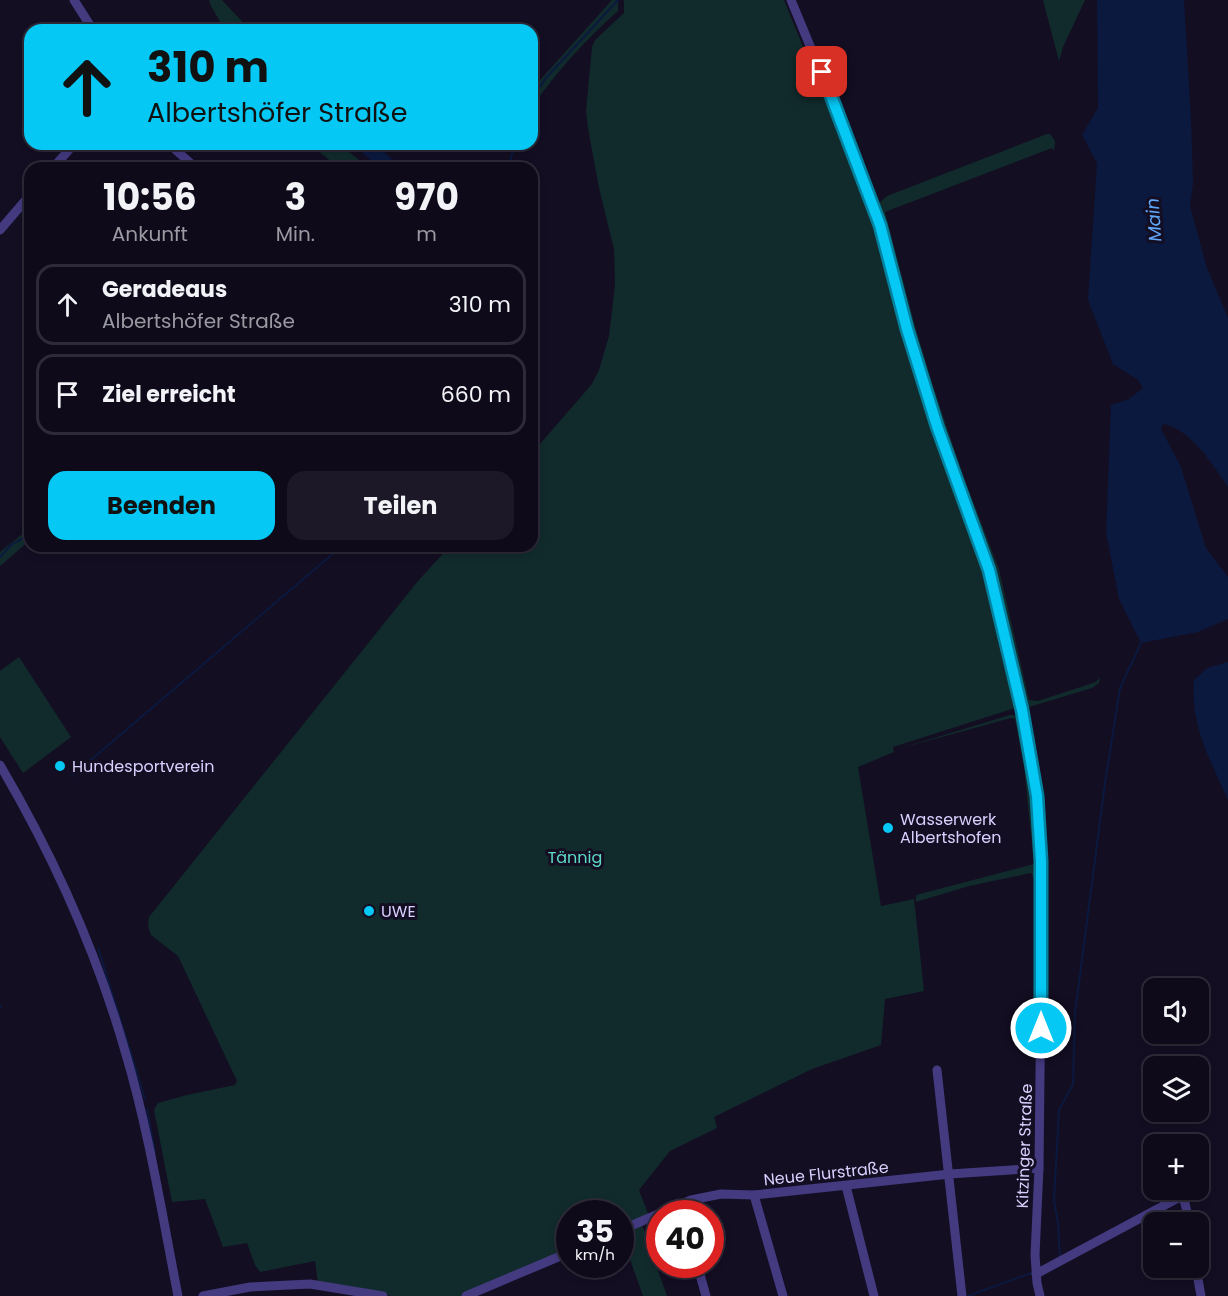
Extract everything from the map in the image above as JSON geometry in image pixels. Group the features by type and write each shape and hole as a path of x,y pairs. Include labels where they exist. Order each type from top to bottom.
{"street":[{"path":"74,0 89,24"},
{"name":"Kitzinger Straße","path":"791,0 880,225 907,329 937,426 989,570 1022,710 1037,796 1041,861 1040,1168 1035,1255 1040,1296"},
{"path":"58,162 69,150"},
{"path":"176,150 189,162"},
{"path":"0,230 24,202"},
{"path":"0,765 26,810 72,902 114,1013 140,1106 178,1296"},
{"path":"937,1070 962,1295"},
{"name":"Neue Flurstraße","path":"691,1200 722,1194 754,1195 950,1174 1040,1168"},
{"path":"846,1186 874,1296"},
{"path":"754,1195 783,1296"},
{"path":"1152,1212 1178,1198 1182,1198 1187,1212"},
{"path":"1036,1274 1143,1217"},
{"path":"466,1296 556,1258"},
{"path":"701,1278 706,1296"},
{"path":"1198,1278 1201,1296"},
{"path":"203,1296 250,1287 310,1284 383,1296"}],"green space":[{"path":"209,0 222,0 244,24 222,24"},
{"path":"612,0 618,0 618,11 572,56 538,99 538,82"},
{"name":"Tännig","path":"624,0 784,0 870,211 890,285 949,474 981,564 1015,708 893,747 894,752 858,767 881,906 914,899 924,991 885,999 881,1045 812,1069 714,1117 717,1128 670,1151 639,1190 646,1208 646,1217 640,1219 646,1236 646,1278 661,1278 667,1296 643,1296 634,1271 634,1200 556,1200 556,1256 461,1296 392,1296 318,1283 315,1261 260,1272 247,1243 223,1247 205,1199 172,1202 154,1110 158,1103 235,1085 237,1081 178,956 151,935 148,926 149,917 418,581 445,552 538,552 538,446 592,384 599,370 609,336 615,285 614,249 599,188 586,111 592,47 595,40 624,13"},
{"path":"1043,0 1085,0 1063,47 1059,61"},
{"path":"1050,134 1055,141 1054,151 1052,148 885,212 933,386 964,478 999,569 1029,700 1038,701 1096,682 1100,677 1099,683 1092,688 1029,707 1023,702 966,499 920,362 879,203 887,196"},
{"path":"317,150 347,150 362,162 332,162"},
{"path":"24,533 24,545 0,566 0,552"},
{"path":"19,657 71,737 23,773 0,737 0,671"},
{"path":"1010,715 1021,720 1033,798 1038,854 1038,922 1036,894 1031,873 969,886 916,902 916,895 1034,864 1024,767 1015,719 1011,718 898,749"}],"water":[{"name":"Main","path":"1097,0 1184,0 1193,183 1190,206 1207,268 1228,318 1228,487 1200,449 1182,432 1163,424 1161,429 1181,467 1206,548 1228,577 1228,619 1198,632 1141,643 1119,599 1106,532 1111,405 1129,399 1143,388 1138,380 1113,364 1088,300 1097,163 1082,135 1098,108"},
{"path":"360,150 382,150 395,162 372,162"},
{"path":"1228,662 1228,800 1198,727 1194,680 1207,668"}],"waterway":[{"path":"538,89 618,0"},
{"path":"510,162 513,150"},
{"path":"0,557 11,545 24,537"},
{"path":"72,776 335,552"},
{"path":"1060,1257 1054,1200 1059,1110 1073,1084 1075,1013 1105,783 1120,688 1141,643"},
{"path":"98,948 145,1099"},
{"path":"147,1109 155,1153"},
{"path":"968,1296 1031,1273"}],"place":[{"name":"Hundesportverein","path":"60,766"},
{"name":"Wasserwerk Albertshofen","path":"888,828"},
{"name":"UWE","path":"369,911"}],"route":[{"path":"822,72 872,201 887,247 907,329 937,426 989,570 1022,710 1037,796 1041,861 1041,1028"}]}
